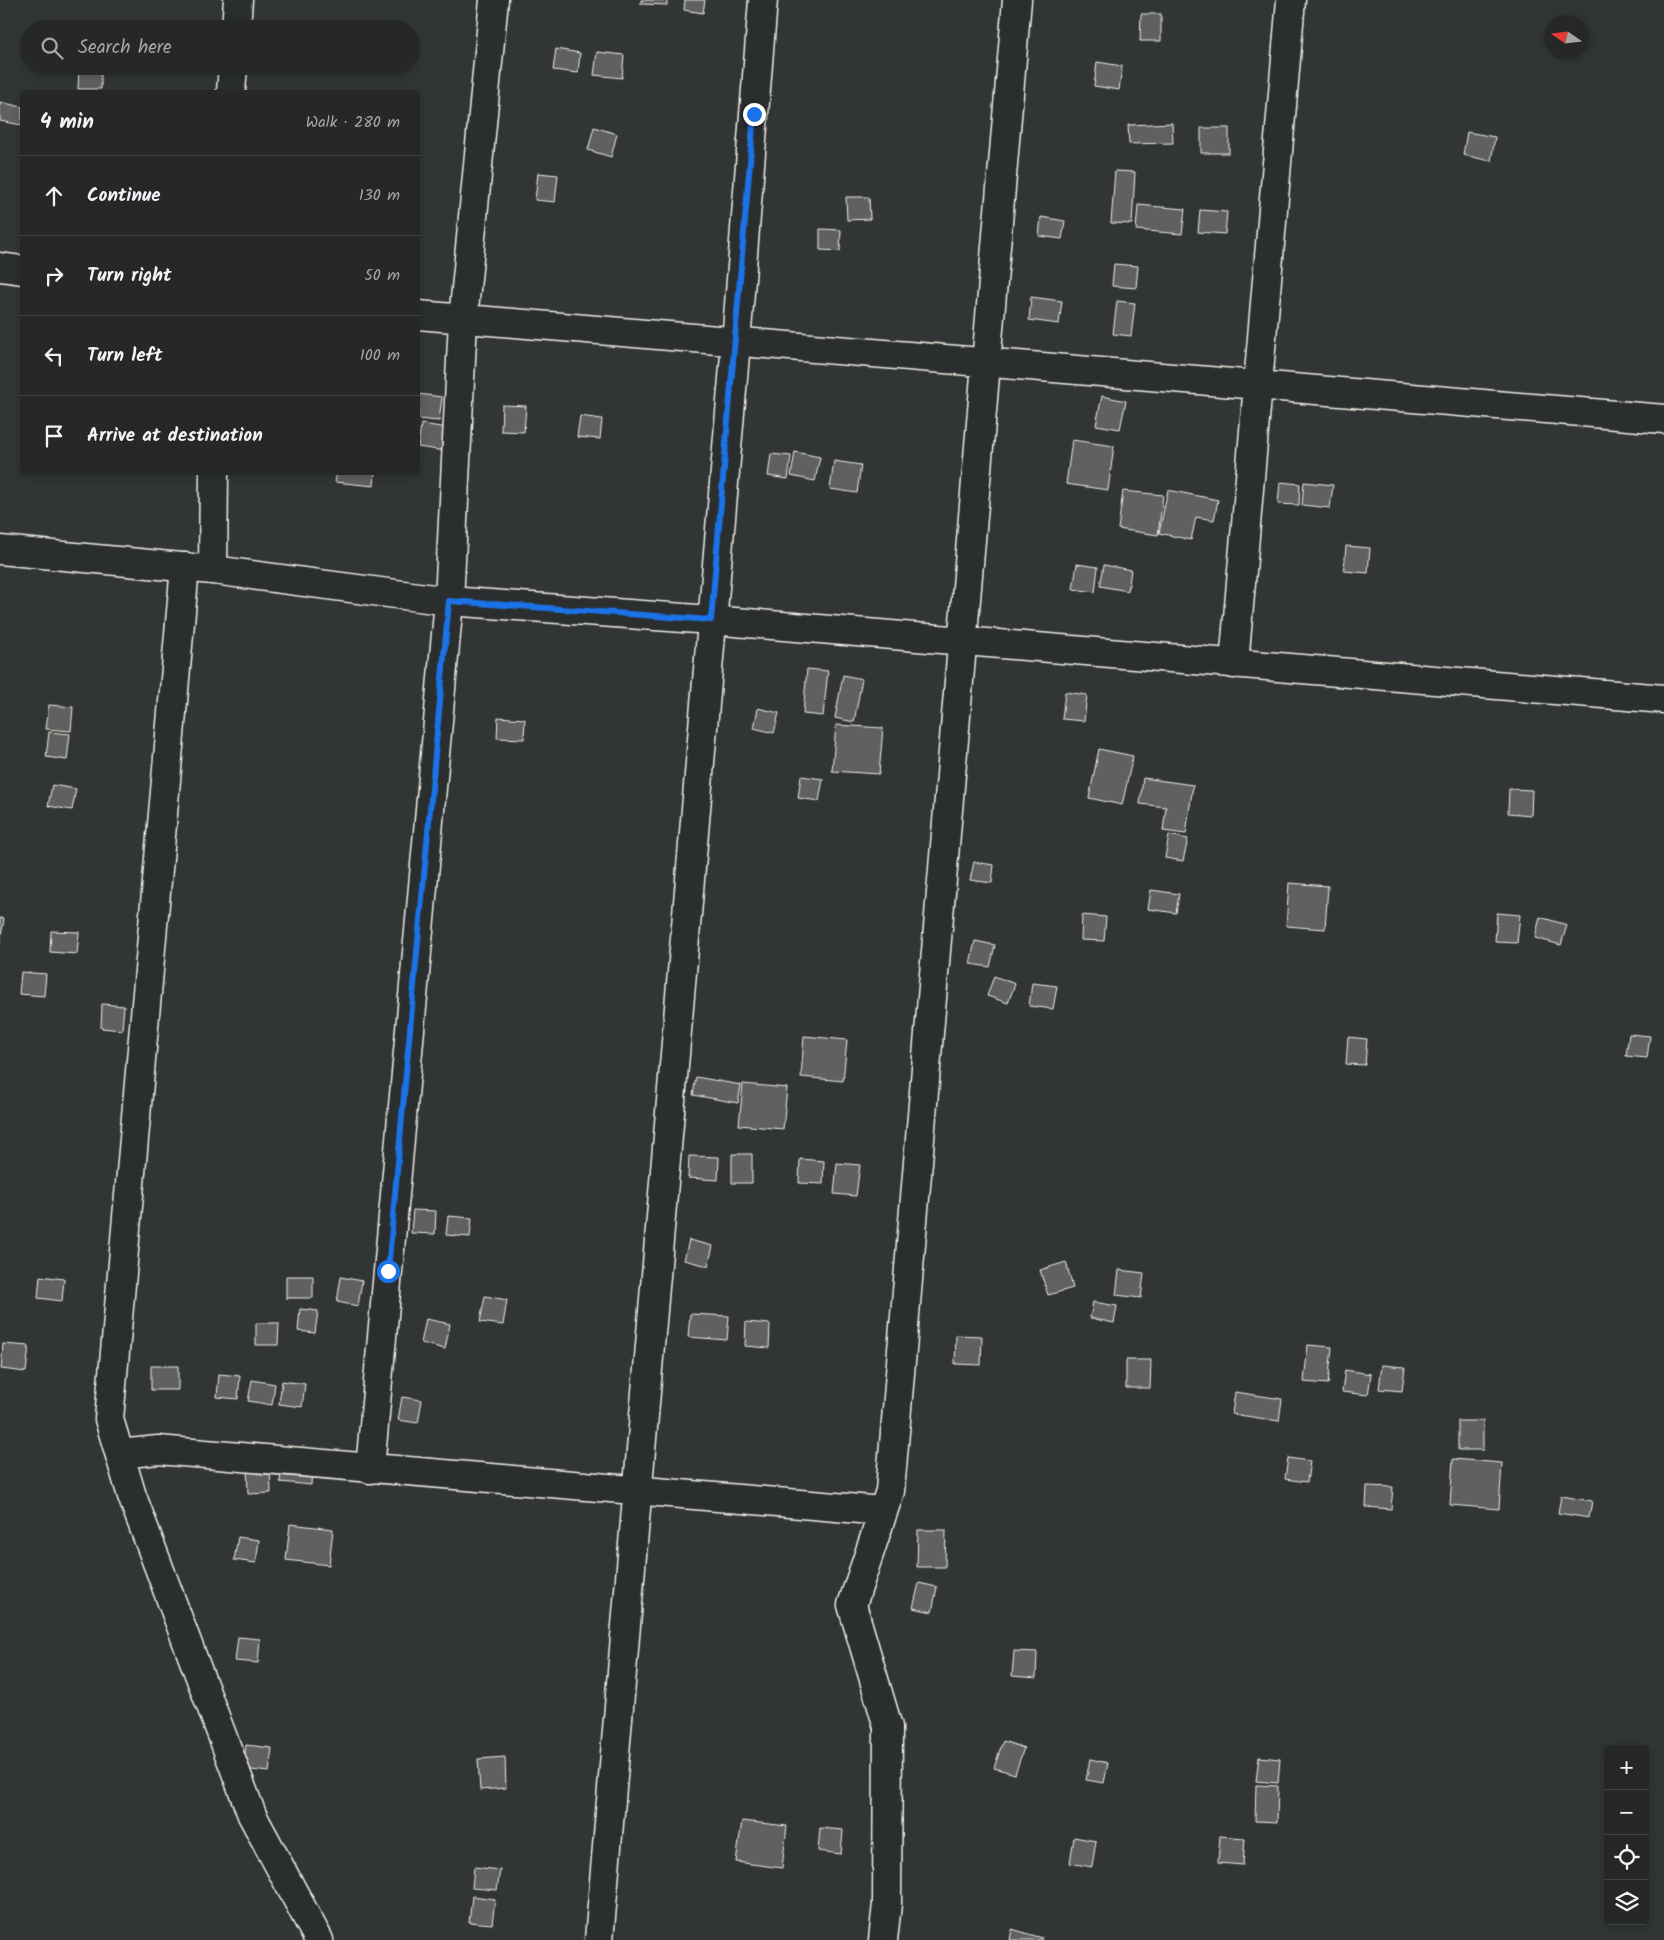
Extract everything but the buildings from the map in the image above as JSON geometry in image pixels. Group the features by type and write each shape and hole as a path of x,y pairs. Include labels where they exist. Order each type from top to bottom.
{"street":[{"path":"237,20 238,0"},
{"path":"370,1469 449,601 462,320 494,0"},
{"path":"599,1940 639,1491 711,620 736,343 763,0"},
{"path":"883,1940 887,1904 888,1727 852,1605 890,1491 1017,0"},
{"path":"1234,664 1291,0"},
{"path":"231,90 232,75"},
{"path":"0,267 20,270"},
{"path":"420,315 1664,420"},
{"path":"213,570 214,475"},
{"path":"0,550 213,570 449,601 711,620 1664,699"},
{"path":"185,567 109,1419 132,1496 252,1815 318,1940"},
{"path":"120,1454 158,1450 883,1511"}],"route":[{"path":"388,1271 449,601 711,620 754,114"}]}
